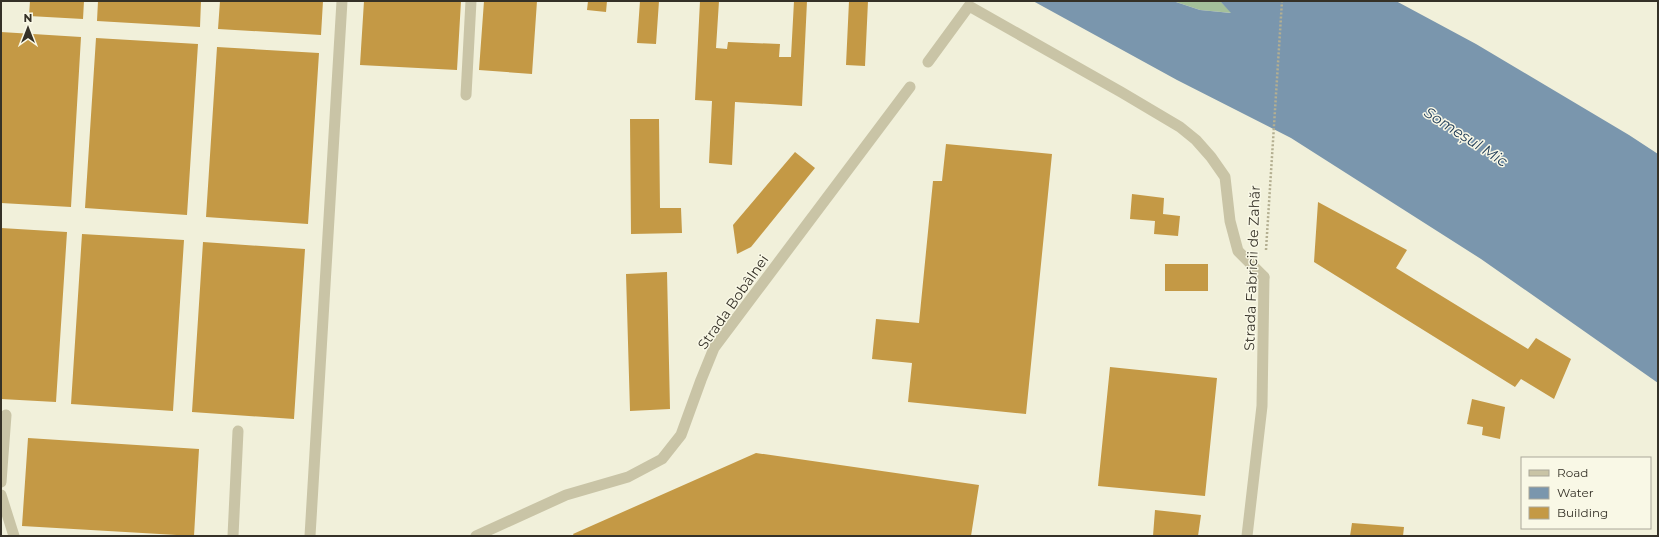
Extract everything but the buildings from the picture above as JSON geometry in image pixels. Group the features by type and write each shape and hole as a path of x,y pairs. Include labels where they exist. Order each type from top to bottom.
{"street":[{"path":"308,536 342,1"},
{"path":"466,95 471,1"},
{"path":"928,62 965,3 1180,127 1196,140 1212,157 1225,177 1230,221 1238,251 1264,277"},
{"name":"Strada Bobâlnei","path":"476,536 566,494 628,477 662,459 682,435 714,348 910,87"},
{"name":"Strada Fabricii de Zahăr","path":"1246,536 1262,406 1264,277"},
{"path":"1,482 6,416"},
{"path":"233,536 238,431"},
{"path":"1,495 14,536"}],"path":[{"name":"Strada Fabricii de Zahăr","path":"1264,277 1282,1"}],"green space":[{"path":"1173,1 1220,1 1232,13 1200,10"}],"water":[{"name":"Someșul Mic","path":"1033,1 1173,1 1200,10 1231,13 1220,1 1396,1 1476,44 1629,135 1658,154 1658,383 1481,259 1291,138 1177,80"}]}
